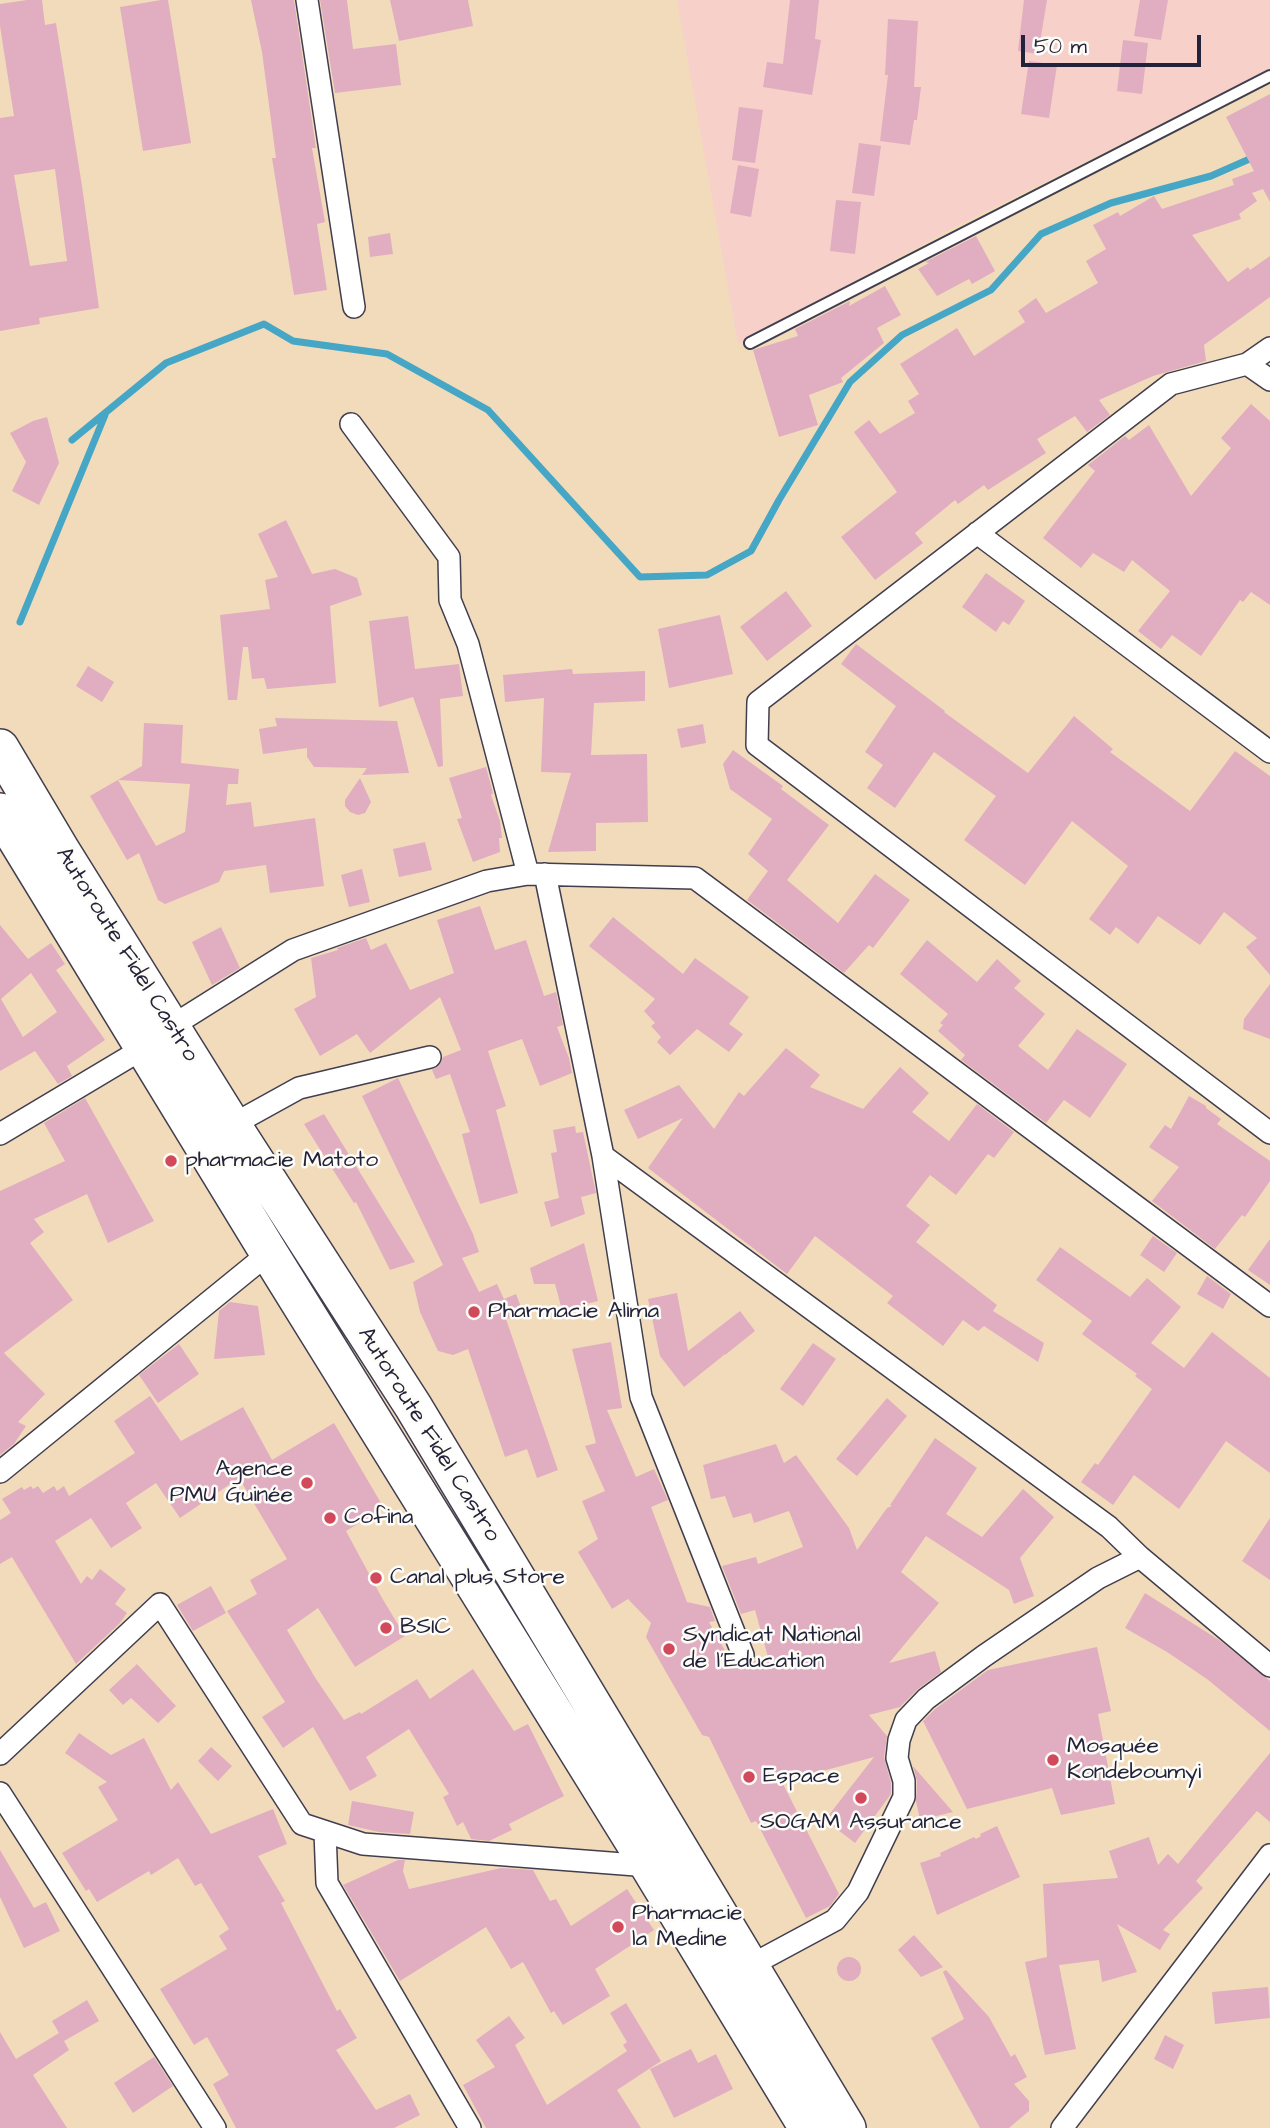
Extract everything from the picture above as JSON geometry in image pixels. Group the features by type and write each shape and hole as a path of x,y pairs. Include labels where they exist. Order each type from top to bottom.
{"highway":[{"name":"Autoroute Fidel Castro","path":"0,748 60,849 269,1253 649,1866 735,1974 847,2128"},
{"name":"Autoroute Fidel Castro","path":"0,812 158,1037 232,1125 412,1406 735,1974 808,2128"}],"street":[{"path":"307,0 354,307"},
{"path":"1270,348 1247,364 1171,384 758,702 757,745 1270,1133"},
{"path":"1247,364 1270,380"},
{"path":"351,424 449,558 450,600 468,644 536,874 603,1156 641,1397 743,1655"},
{"path":"977,533 1270,752"},
{"path":"0,1134 293,950 487,881 536,874 695,878 1270,1306"},
{"path":"232,1125 299,1088 430,1058"},
{"path":"603,1156 1109,1527 1140,1558 1270,1666"},
{"path":"0,1472 269,1253"},
{"path":"735,1974 835,1920 858,1892 904,1797 904,1781 897,1758 899,1740 906,1720 926,1699 1098,1578 1140,1558"},
{"path":"0,1754 160,1604 302,1824 363,1844 649,1866"},
{"path":"0,1793 215,2128"},
{"path":"325,1832 327,1883 470,2128"},
{"path":"1062,2128 1270,1855"}],"lane":[{"path":"750,343 1270,76"}],"shaded area":[{"path":"677,0 1270,0 1270,69 951,229 738,344"}],"building":[{"path":"42,0 45,25 56,23 99,308 39,318 40,324 0,331 0,118 14,116 0,26 0,4","holes":["55,169 67,261 30,266 14,175"]},
{"path":"168,0 191,143 143,151 120,7"},
{"path":"251,0 294,0 316,148 312,148 325,222 317,224 327,290 294,295 272,158 276,158 262,52"},
{"path":"320,0 347,0 353,49 396,44 401,85 335,93"},
{"path":"390,0 468,0 473,26 399,41"},
{"path":"790,0 819,0 815,39 821,40 812,95 763,87 767,62 783,64"},
{"path":"1024,0 1047,0 1038,54 1018,51"},
{"path":"1140,0 1168,0 1161,40 1134,36"},
{"path":"888,19 918,21 914,87 921,87 917,120 914,120 910,145 880,141 888,75 885,75"},
{"path":"1123,40 1148,43 1142,94 1117,91"},
{"path":"1029,61 1057,65 1049,118 1021,114"},
{"path":"1270,94 1270,202 1263,189 1252,193 1257,201 1239,214 1241,219 1192,235 1228,282 1248,267 1250,270 1270,256 1270,297 1204,345 1206,361 1153,376 1099,400 1110,415 1087,432 1075,416 1037,439 1046,453 988,490 984,485 958,504 955,500 915,533 923,543 875,580 841,537 897,492 854,432 869,420 880,434 915,413 908,401 919,394 900,364 957,328 974,356 1025,322 1018,311 1036,298 1046,313 1098,283 1086,261 1106,249 1093,225 1118,212 1120,216 1154,196 1162,209 1234,185 1232,179 1254,171 1226,117"},
{"path":"739,107 763,110 755,163 732,160"},
{"path":"859,143 881,146 874,196 852,193"},
{"path":"738,165 759,169 751,217 730,213"},
{"path":"836,200 861,202 855,254 830,251"},
{"path":"390,233 393,254 370,257 368,237"},
{"path":"976,236 995,271 972,284 969,279 937,296 918,269 929,263 925,262"},
{"path":"885,286 901,315 877,328 884,343 841,378 843,382 809,395 818,425 779,437 753,350 798,336 795,329 850,301 849,306"},
{"path":"1251,404 1270,421 1270,605 1251,592 1243,602 1240,600 1201,656 1172,635 1161,649 1138,631 1170,591 1132,560 1124,572 1093,553 1081,568 1043,538 1095,471 1088,465 1125,436 1129,440 1149,425 1191,496 1231,448 1221,438"},
{"path":"47,417 59,463 39,505 12,491 26,462 10,433"},
{"path":"286,520 312,574 335,569 357,578 362,595 330,606 336,683 267,689 264,678 252,679 248,647 243,647 237,700 228,700 220,615 270,609 265,580 278,577 258,534"},
{"path":"986,573 1025,601 1009,625 1003,621 996,632 962,607"},
{"path":"786,591 812,626 767,661 740,627"},
{"path":"720,615 733,674 669,688 658,629"},
{"path":"408,616 415,669 459,664 463,696 440,699 443,766 438,767 413,697 379,707 369,621"},
{"path":"856,644 1028,773 1074,716 1113,749 1110,752 1190,811 1235,751 1270,776 1270,975 1246,947 1257,938 1224,912 1200,945 1158,916 1138,944 1116,927 1110,935 1089,919 1128,866 1072,821 1025,885 964,840 996,796 934,752 895,808 867,788 883,765 865,752 896,706 841,664"},
{"path":"88,666 114,682 102,702 76,686"},
{"path":"572,669 573,674 645,671 645,701 594,703 591,755 647,754 648,822 596,823 596,851 548,852 571,773 541,772 544,698 505,702 503,675"},
{"path":"275,718 397,721 409,773 362,775 367,768 314,767 307,757 307,748 263,754 259,729 277,726"},
{"path":"144,723 183,725 181,763 239,769 238,784 228,784 226,805 251,802 254,827 315,818 324,886 270,893 266,865 224,871 219,882 165,904 158,900 139,853 127,860 90,796 142,766","holes":["118,780 190,784 185,832 156,846"]},
{"path":"703,724 706,743 681,748 677,729"},
{"path":"733,750 783,786 781,789 829,825 787,880 838,923 875,874 910,900 873,948 869,945 844,973 747,900 768,871 748,854 772,819 730,789 723,764"},
{"path":"486,767 502,838 499,838 500,852 473,862 457,819 462,818 449,778"},
{"path":"360,778 371,802 365,813 358,815 350,812 345,806 345,800"},
{"path":"425,842 432,870 399,877 393,849"},
{"path":"362,869 370,902 349,907 341,875"},
{"path":"480,906 495,950 526,940 544,996 556,992 563,1025 557,1027 572,1073 540,1086 522,1039 488,1051 506,1106 496,1110 518,1193 480,1204 462,1134 470,1132 450,1074 436,1079 432,1070 439,1066 443,1057 461,1050 440,997 370,1053 357,1034 320,1056 294,1009 316,997 311,958 366,938 371,950 386,943 410,990 454,973 437,920"},
{"path":"613,917 683,974 695,958 749,997 729,1024 743,1034 729,1052 697,1029 670,1055 657,1042 661,1037 651,1026 655,1023 644,1011 655,999 589,946"},
{"path":"0,925 28,959 51,943 65,964 56,970 105,1040 67,1066 72,1076 58,1084 35,1051 0,1071","holes":["31,973 57,1012 23,1037 1,999"]},
{"path":"221,927 240,968 212,985 192,942"},
{"path":"927,940 977,982 997,959 1021,981 1014,988 1045,1014 1018,1046 1048,1070 1077,1029 1127,1064 1090,1118 1064,1100 1046,1123 961,1060 965,1055 938,1031 943,1025 940,1023 948,1014 900,974"},
{"path":"1270,984 1270,1039 1243,1029 1244,1019"},
{"path":"786,1048 820,1075 810,1087 863,1109 900,1067 929,1093 912,1112 949,1141 977,1104 1014,1132 994,1158 988,1154 956,1195 930,1175 906,1206 930,1225 916,1242 997,1305 993,1311 1044,1343 1038,1362 984,1326 978,1331 963,1320 943,1346 887,1303 893,1296 815,1236 787,1274 648,1168 683,1118 638,1139 624,1110 679,1085 714,1129 739,1092 744,1096"},
{"path":"398,1078 473,1234 479,1252 462,1258 479,1292 497,1284 504,1299 516,1294 524,1315 506,1319 558,1470 537,1478 527,1449 505,1457 468,1349 453,1355 438,1351 420,1312 413,1282 443,1265 362,1096"},
{"path":"1189,1096 1221,1119 1217,1124 1270,1161 1270,1181 1245,1217 1242,1215 1215,1249 1152,1201 1179,1167 1149,1147 1165,1125 1171,1129"},
{"path":"85,1098 154,1221 108,1243 87,1194 34,1219 44,1232 30,1243 73,1300 4,1353 45,1394 18,1422 26,1426 14,1444 0,1455 0,1191 65,1161 44,1123"},
{"path":"324,1114 415,1262 390,1270 356,1202 354,1203 304,1124"},
{"path":"575,1126 576,1133 583,1132 596,1193 581,1197 585,1214 551,1227 544,1202 559,1198 551,1153 557,1152 553,1130"},
{"path":"1153,1236 1177,1253 1164,1272 1140,1255"},
{"path":"1270,1239 1270,1285 1248,1270"},
{"path":"584,1243 598,1301 562,1310 555,1284 534,1284 530,1268"},
{"path":"1060,1247 1130,1297 1147,1278 1181,1307 1151,1343 1184,1368 1212,1332 1270,1378 1270,1473 1226,1441 1179,1509 1134,1475 1113,1505 1081,1482 1095,1463 1098,1465 1152,1389 1135,1376 1137,1374 1082,1334 1092,1321 1036,1280"},
{"path":"1207,1276 1231,1294 1223,1309 1197,1294"},
{"path":"677,1293 688,1351 740,1311 755,1331 684,1387 660,1356 648,1299"},
{"path":"230,1302 258,1306 265,1355 214,1359 219,1311"},
{"path":"611,1342 622,1408 607,1410 636,1477 654,1469 668,1500 651,1507 687,1602 710,1607 715,1621 709,1622 734,1667 747,1667 754,1661 768,1657 755,1610 741,1614 722,1566 756,1557 758,1564 803,1547 789,1511 754,1523 751,1513 733,1518 725,1496 711,1499 703,1465 776,1444 784,1463 796,1455 849,1528 857,1550 887,1508 892,1506 890,1505 935,1438 977,1468 946,1514 982,1537 1023,1489 1054,1517 1020,1558 1034,1596 1014,1604 1009,1590 926,1536 901,1572 939,1603 889,1663 935,1651 941,1672 900,1707 869,1715 887,1736 884,1757 891,1794 855,1843 825,1820 874,1757 782,1782 839,1894 830,1906 806,1918 756,1821 751,1823 709,1737 702,1735 646,1637 651,1623 628,1599 612,1609 578,1552 598,1539 582,1501 605,1491 585,1446 596,1443 572,1349"},
{"path":"813,1343 836,1359 803,1406 780,1389"},
{"path":"179,1344 199,1374 158,1403 139,1375"},
{"path":"150,1396 181,1441 243,1407 272,1460 334,1423 384,1508 346,1531 405,1636 355,1667 318,1608 287,1630 316,1679 344,1720 360,1712 361,1714 417,1679 430,1699 473,1669 514,1731 528,1724 564,1796 509,1824 512,1830 489,1841 471,1839 463,1822 457,1826 443,1797 449,1794 409,1729 366,1757 377,1776 350,1791 313,1727 283,1748 262,1717 285,1702 227,1611 257,1594 250,1580 287,1559 239,1478 180,1518 156,1483 126,1503 142,1528 111,1548 91,1518 55,1541 81,1584 87,1576 92,1580 100,1569 126,1589 115,1604 127,1613 119,1624 76,1664 12,1557 0,1564 0,1520 11,1513 2,1499 22,1487 24,1490 31,1486 33,1489 38,1486 43,1493 54,1486 57,1491 64,1486 69,1496 135,1453 114,1421"},
{"path":"887,1398 907,1416 857,1476 836,1459"},
{"path":"1270,1518 1270,1580 1242,1561"},
{"path":"211,1586 226,1613 193,1631 177,1605"},
{"path":"1145,1593 1219,1640 1270,1681 1270,1731 1207,1679 1125,1628"},
{"path":"1097,1647 1111,1711 1098,1714 1115,1804 1061,1815 1052,1788 967,1809 923,1721 988,1670"},
{"path":"137,1664 176,1706 158,1723 131,1698 123,1705 109,1690"},
{"path":"79,1733 111,1755 144,1738 171,1790 178,1782 211,1834 273,1809 287,1844 258,1856 285,1901 281,1903 337,2011 340,2009 357,2038 336,2050 376,2110 410,2094 420,2115 394,2128 236,2128 213,2084 229,2075 207,2037 194,2045 160,1989 227,1949 219,1936 229,1929 201,1883 195,1886 178,1858 151,1875 149,1871 97,1902 89,1889 86,1891 62,1853 118,1820 98,1787 107,1782 65,1753"},
{"path":"211,1747 232,1766 218,1781 198,1761"},
{"path":"1270,1753 1270,1822 1257,1811 1196,1881 1203,1888 1163,1930 1170,1934 1160,1950 1117,1924 1137,1972 1102,1982 1099,1960 1059,1965 1076,2049 1045,2055 1025,1962 1047,1957 1043,1884 1118,1878 1109,1851 1149,1837 1158,1865 1168,1854 1178,1864"},
{"path":"913,1766 953,1812 920,1820"},
{"path":"352,1801 414,1812 410,1834 379,1832 348,1825"},
{"path":"997,1826 1020,1877 937,1915 920,1863 941,1856 940,1853 974,1837 976,1839 980,1834"},
{"path":"0,1850 34,1908 46,1902 60,1931 24,1948 0,1897"},
{"path":"398,1860 405,1860 403,1871 409,1889 501,1868 533,1870 550,1901 556,1899 571,1926 627,1889 654,1930 595,1969 610,1996 563,2025 554,2011 551,2013 523,1962 511,1969 486,1927 400,1981 343,1885"},
{"path":"914,1935 943,1967 921,1977 898,1950"},
{"path":"849,1957 858,1960 861,1969 858,1978 849,1981 840,1978 837,1969 840,1960"},
{"path":"946,1970 989,2017 1011,2057 1015,2054 1027,2077 1014,2084 1029,2101 1029,2111 1009,2128 980,2128 931,2038 964,2019 943,1972"},
{"path":"1268,1987 1270,2018 1215,2024 1212,1992"},
{"path":"87,2000 99,2021 64,2041 69,2050 33,2075 67,2128 0,2128 0,2032 16,2059 59,2033 52,2021"},
{"path":"626,2003 661,2061 617,2090 641,2128 486,2128 463,2085 495,2067 476,2040 509,2016 525,2038 515,2045 547,2105 627,2051 623,2045 627,2042 610,2013"},
{"path":"1165,2035 1184,2045 1173,2069 1154,2059"},
{"path":"691,2049 698,2063 716,2054 733,2089 674,2118 650,2069"},
{"path":"154,2057 173,2086 133,2113 114,2083"}],"waterway":[{"path":"72,440 166,363 264,324 293,341 387,354 488,410 640,577 707,575 751,551 850,382 902,335 991,290 1041,234 1111,203 1211,176 1270,150"},
{"path":"20,622 105,415"}],"place":[{"name":"pharmacie Matoto","path":"171,1161"},
{"name":"Pharmacie Alima","path":"474,1312"},
{"name":"Agence PMU Guinée","path":"307,1483"},
{"name":"Cofina","path":"330,1518"},
{"name":"Canal plus Store","path":"376,1578"},
{"name":"BSIC","path":"386,1628"},
{"name":"Syndicat National de l'Education","path":"669,1649"},
{"name":"Mosquée Kondeboumyi","path":"1053,1760"},
{"name":"Espace","path":"749,1777"},
{"name":"SOGAM Assurance","path":"861,1798"},
{"name":"Pharmacie la Medine","path":"618,1927"}]}
